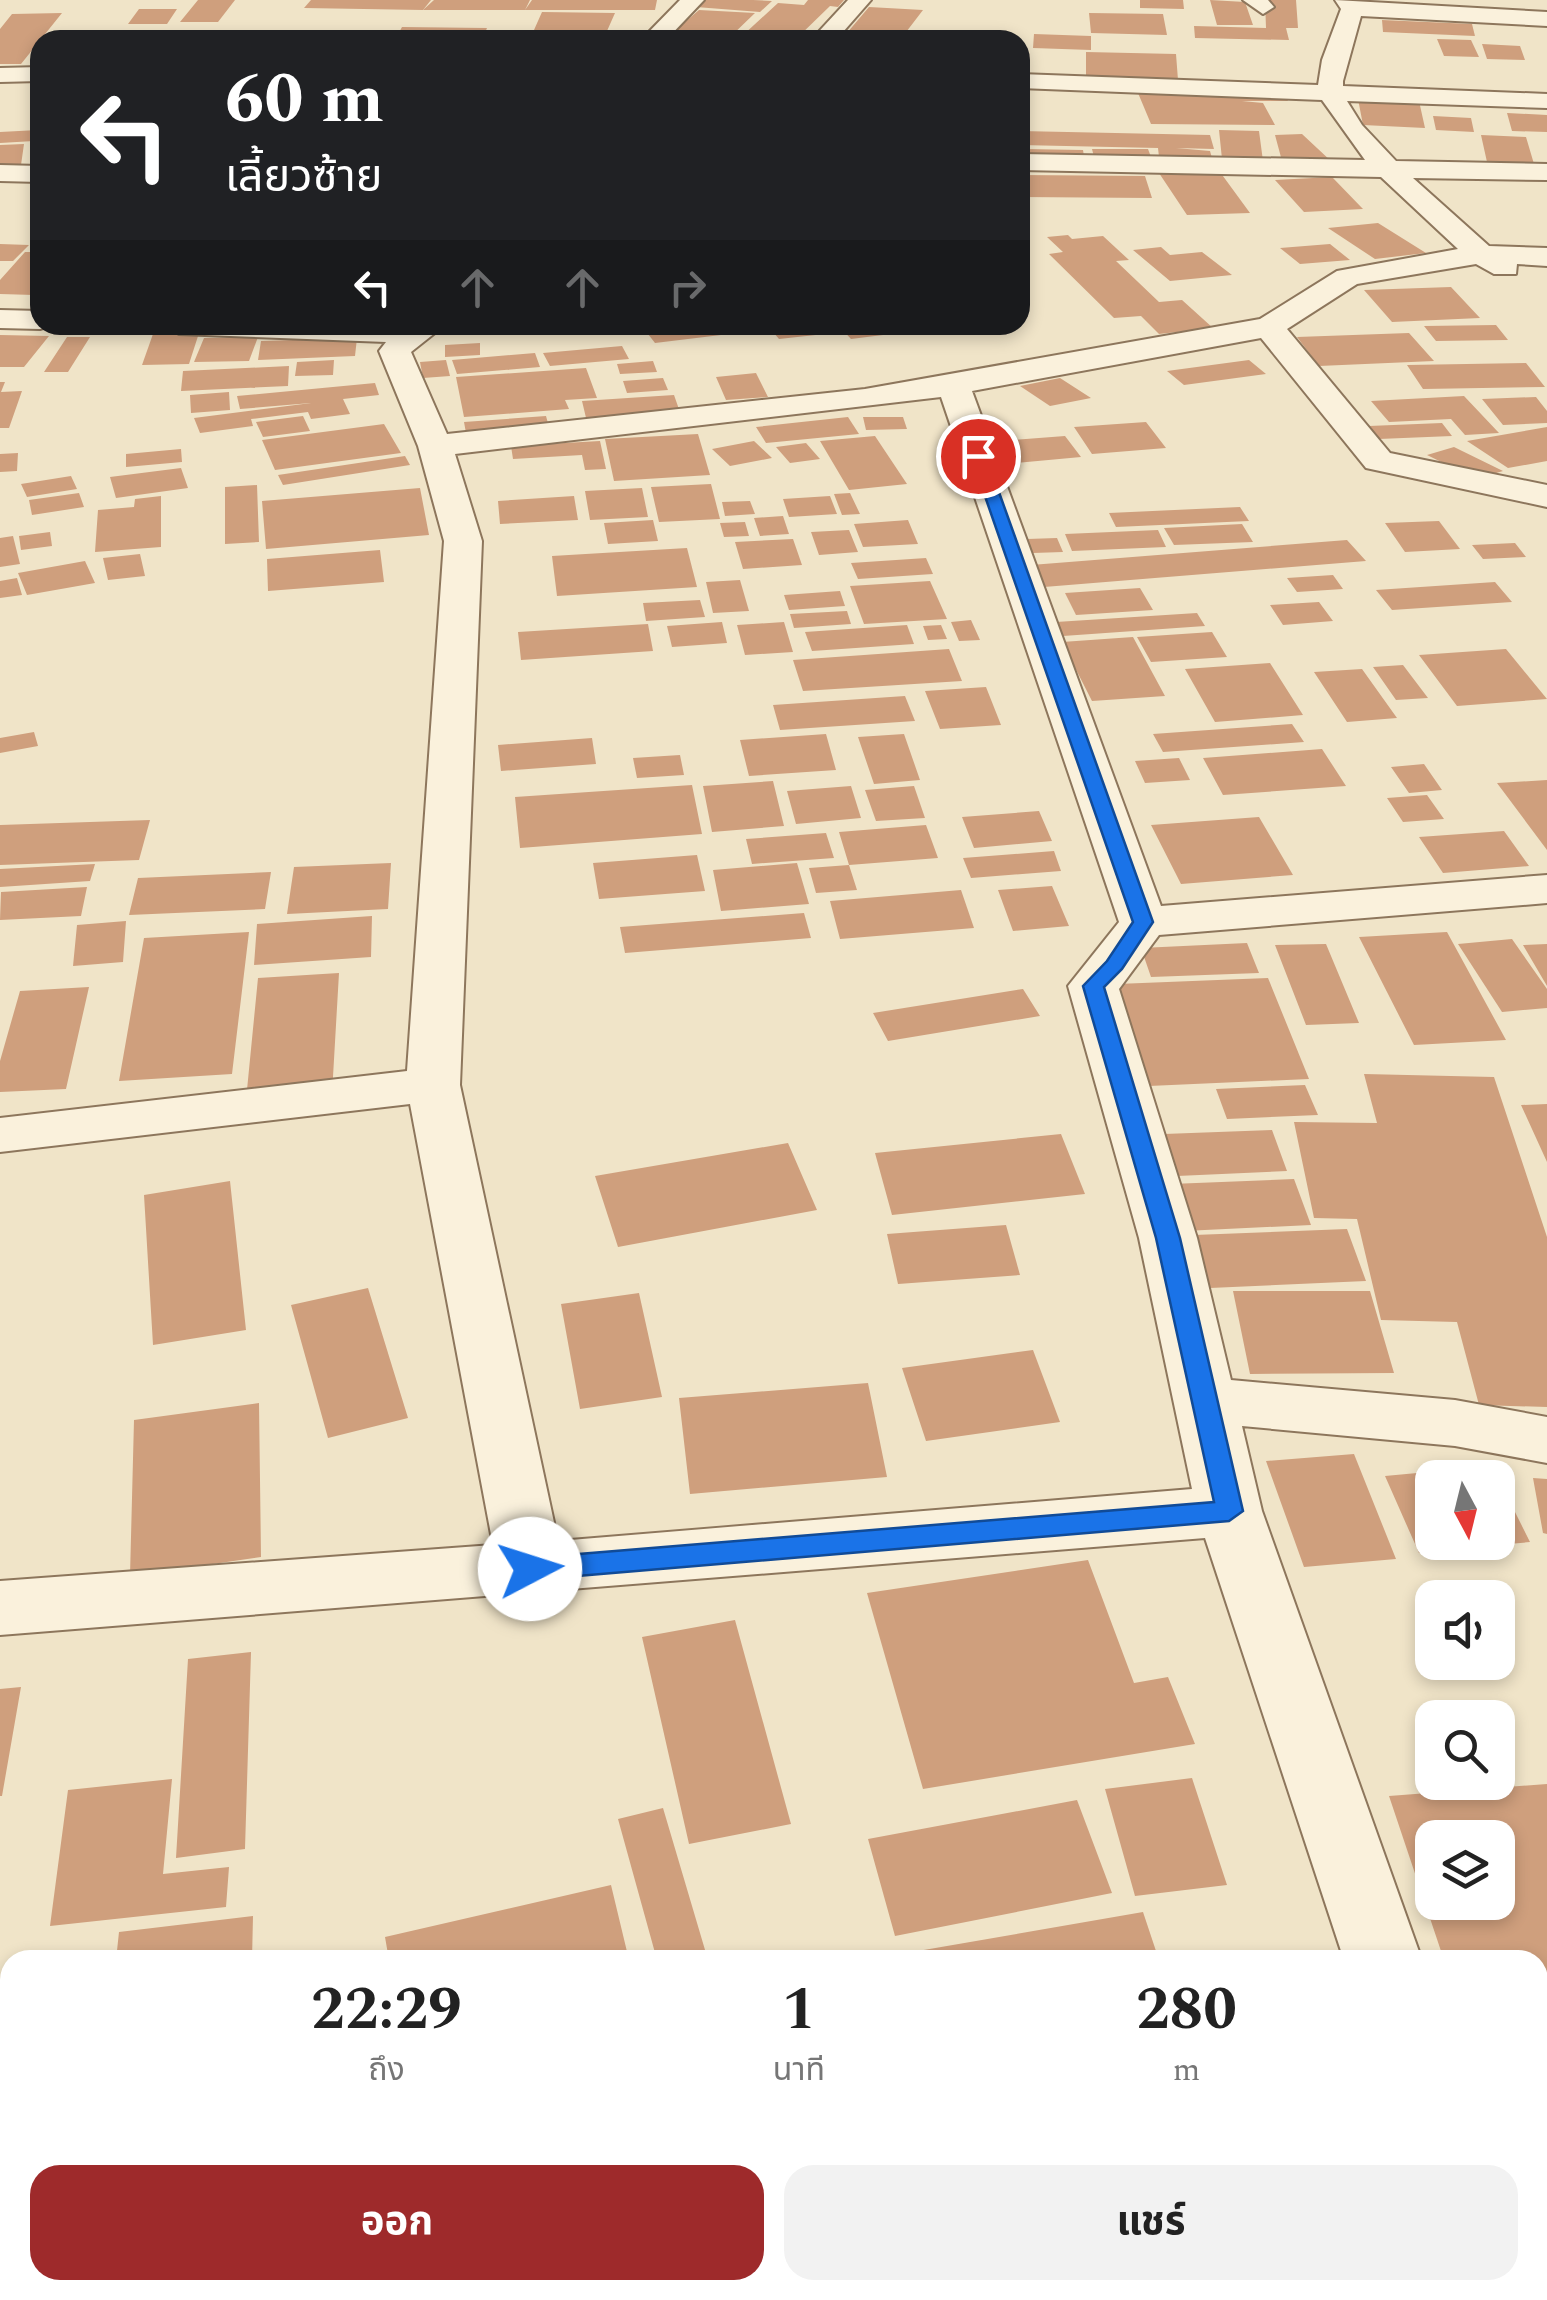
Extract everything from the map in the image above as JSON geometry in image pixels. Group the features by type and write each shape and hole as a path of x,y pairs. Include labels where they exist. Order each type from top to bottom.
{"street":[{"path":"664,30 693,0"},
{"path":"832,30 860,0"},
{"path":"1547,19 1349,5 1345,59 1331,91 1346,124 1481,254 1547,291"},
{"path":"0,75 30,74"},
{"path":"1030,81 1547,101"},
{"path":"1030,162 1547,172"},
{"path":"0,173 30,174"},
{"path":"435,446 953,385 1268,327 1348,278 1481,254 1547,257"},
{"path":"0,319 30,320"},
{"path":"1268,327 1378,461 1547,496"},
{"path":"413,335 394,352 435,446 463,541 432,1084 530,1569"},
{"path":"953,385 1143,922"},
{"path":"1143,922 1547,889"},
{"path":"1143,922 1115,965 1093,986 1168,1238 1229,1511 1380,1950"},
{"path":"0,1134 432,1084"},
{"path":"1202,1400 1455,1422 1547,1440"},
{"path":"0,1608 1229,1511"}],"building":[{"path":"198,0 235,0 218,22 180,22"},
{"path":"311,0 431,0 423,10 304,8"},
{"path":"434,0 530,0 525,10 423,10"},
{"path":"532,0 657,0 655,10 525,10"},
{"path":"704,0 772,1 760,12 696,7"},
{"path":"808,0 844,0 838,7 830,6 805,30 749,30 778,3 804,5"},
{"path":"1140,0 1183,0 1184,9 1140,8"},
{"path":"1210,0 1245,2 1253,25 1217,25"},
{"path":"1265,0 1296,0 1298,28 1286,28 1289,40 1195,38 1194,26 1266,28"},
{"path":"869,7 923,10 908,30 849,30"},
{"path":"139,9 177,9 167,24 128,24"},
{"path":"699,10 755,13 737,30 676,30"},
{"path":"542,12 615,13 607,30 534,30"},
{"path":"62,13 48,30 30,30 30,53 21,64 0,64 0,29 12,14"},
{"path":"1089,13 1163,14 1167,35 1091,33"},
{"path":"1382,20 1472,24 1475,36 1383,32"},
{"path":"402,27 487,28 486,30 400,30"},
{"path":"1034,34 1091,36 1091,50 1033,48"},
{"path":"1437,39 1471,40 1479,57 1444,56"},
{"path":"1482,44 1520,46 1525,60 1487,59"},
{"path":"1086,52 1176,54 1178,80 1086,78"},
{"path":"1138,93 1284,94 1288,101 1242,101 1263,103 1275,125 1151,124"},
{"path":"1358,99 1419,101 1425,128 1363,125"},
{"path":"1507,113 1547,115 1547,132 1512,131"},
{"path":"1433,116 1471,118 1474,132 1436,130"},
{"path":"30,130 30,141 0,143 0,132"},
{"path":"1219,130 1259,131 1263,161 1222,159"},
{"path":"1030,131 1210,135 1214,149 1176,148 1210,151 1212,158 1159,157 1158,148 1030,145"},
{"path":"1302,134 1332,162 1282,161 1275,135"},
{"path":"1481,135 1526,137 1534,164 1487,162"},
{"path":"24,144 21,165 0,167 0,145"},
{"path":"1030,149 1083,150 1084,156 1030,155"},
{"path":"1092,149 1148,149 1151,157 1094,157"},
{"path":"1220,172 1250,213 1187,215 1159,173"},
{"path":"1030,175 1145,176 1152,198 1030,197"},
{"path":"1332,177 1363,209 1304,212 1275,180"},
{"path":"1378,223 1426,253 1375,259 1328,228"},
{"path":"1068,235 1072,239 1103,236 1129,260 1116,261 1159,302 1182,300 1213,328 1159,334 1141,316 1114,318 1049,254 1063,252 1047,237"},
{"path":"0,244 29,245 13,261 0,261"},
{"path":"1330,244 1350,260 1300,264 1280,248"},
{"path":"1161,247 1170,255 1202,252 1232,275 1170,281 1133,250"},
{"path":"25,252 30,252 30,295 0,294 0,280"},
{"path":"1451,287 1480,318 1392,322 1364,290"},
{"path":"1496,325 1508,340 1436,341 1424,326"},
{"path":"1409,333 1434,361 1319,366 1297,337"},
{"path":"0,335 49,336 24,367 0,367"},
{"path":"153,335 198,335 189,364 142,365"},
{"path":"649,335 721,335 655,343"},
{"path":"776,335 816,335 779,339"},
{"path":"847,335 883,335 851,339"},
{"path":"67,337 90,337 68,372 44,372"},
{"path":"258,337 249,361 194,362 204,338"},
{"path":"357,338 355,356 258,360 261,341"},
{"path":"480,343 480,355 445,357 445,345"},
{"path":"622,346 629,359 550,366 543,353"},
{"path":"535,353 540,367 457,374 452,360"},
{"path":"334,360 333,375 295,376 297,362"},
{"path":"446,360 450,376 423,378 420,362"},
{"path":"1249,360 1266,374 1184,385 1167,371"},
{"path":"653,361 657,372 620,374 617,364"},
{"path":"1526,363 1545,387 1423,389 1407,365"},
{"path":"289,366 288,386 181,391 183,371"},
{"path":"586,368 597,398 565,400 569,409 464,417 456,377"},
{"path":"756,373 768,397 726,400 716,377"},
{"path":"663,378 668,390 627,393 623,381"},
{"path":"1060,378 1091,398 1050,406 1020,386"},
{"path":"0,382 5,382 1,392 22,391 9,428 0,428"},
{"path":"375,383 379,395 343,399 350,414 311,419 308,412 251,419 253,426 200,433 194,418 311,403 240,409 237,396"},
{"path":"229,392 230,410 191,413 190,395"},
{"path":"674,395 681,415 587,422 582,401"},
{"path":"1464,396 1499,433 1465,435 1451,419 1389,422 1371,401"},
{"path":"1536,397 1547,411 1547,423 1503,425 1482,399"},
{"path":"303,416 310,431 263,437 256,422"},
{"path":"546,416 549,427 466,433 464,422"},
{"path":"848,417 859,434 766,443 756,427"},
{"path":"863,417 903,417 907,429 866,430"},
{"path":"1146,422 1166,448 1092,454 1074,427"},
{"path":"1442,423 1452,436 1379,439 1369,426"},
{"path":"384,424 401,453 275,470 262,440"},
{"path":"1547,427 1547,461 1508,468 1467,441"},
{"path":"698,434 710,475 614,481 605,439"},
{"path":"875,436 907,484 849,490 820,441"},
{"path":"1065,436 1081,457 1016,463 1001,441"},
{"path":"600,441 606,469 585,470 582,455 513,459 511,446"},
{"path":"754,441 772,458 730,466 712,449"},
{"path":"806,443 820,459 790,463 776,447"},
{"path":"1454,447 1503,471 1476,479 1427,455"},
{"path":"181,449 182,462 126,467 126,454"},
{"path":"18,453 17,471 0,472 0,454"},
{"path":"405,456 410,465 283,485 278,475"},
{"path":"181,468 188,488 116,498 110,477"},
{"path":"71,476 77,489 27,497 21,484"},
{"path":"711,484 720,519 659,522 651,487"},
{"path":"257,485 259,542 225,544 225,487"},
{"path":"420,488 429,535 266,549 262,501"},
{"path":"642,488 648,517 590,520 585,491"},
{"path":"79,493 84,507 32,515 29,500"},
{"path":"850,493 860,514 842,515 834,494"},
{"path":"161,496 161,547 95,552 98,510 134,507 135,499"},
{"path":"574,496 578,520 500,524 498,501"},
{"path":"830,496 837,514 789,517 783,499"},
{"path":"750,501 755,514 725,516 722,502"},
{"path":"1240,507 1249,521 1116,527 1109,513"},
{"path":"783,516 789,534 760,536 754,518"},
{"path":"653,520 658,541 608,544 604,523"},
{"path":"908,520 918,544 863,547 854,524"},
{"path":"1439,521 1460,549 1405,552 1385,523"},
{"path":"745,522 749,536 724,537 720,523"},
{"path":"1242,524 1253,542 1174,545 1164,528"},
{"path":"849,530 858,552 819,555 811,532"},
{"path":"1158,530 1166,547 1072,551 1065,534"},
{"path":"50,532 52,546 21,550 19,536"},
{"path":"13,536 20,564 0,567 0,538"},
{"path":"1057,538 1063,552 1033,553 1027,539"},
{"path":"793,539 802,565 743,569 735,542"},
{"path":"1347,540 1366,561 1044,587 1031,565"},
{"path":"1515,543 1526,557 1483,559 1472,545"},
{"path":"687,548 697,587 557,596 552,556"},
{"path":"380,550 384,582 268,591 267,559"},
{"path":"140,554 145,576 108,580 103,558"},
{"path":"926,558 933,574 858,579 851,563"},
{"path":"85,561 95,583 27,595 18,573"},
{"path":"1333,575 1343,589 1297,592 1287,578"},
{"path":"17,578 22,595 0,598 0,581"},
{"path":"740,580 749,611 713,613 706,582"},
{"path":"930,581 947,619 864,624 850,586"},
{"path":"1495,582 1512,602 1392,610 1376,590"},
{"path":"1140,588 1153,610 1076,615 1065,593"},
{"path":"840,591 845,606 789,610 784,595"},
{"path":"700,600 705,617 646,621 643,603"},
{"path":"1319,602 1333,621 1283,625 1270,605"},
{"path":"847,611 851,624 794,628 790,614"},
{"path":"1197,613 1205,626 1063,636 1056,622"},
{"path":"971,620 980,640 959,641 951,622"},
{"path":"722,622 727,643 672,647 667,626"},
{"path":"784,622 793,652 745,655 737,625"},
{"path":"648,624 653,651 521,660 518,632"},
{"path":"907,625 914,644 812,651 805,632"},
{"path":"941,625 947,639 928,640 923,626"},
{"path":"1212,632 1227,657 1151,662 1137,637"},
{"path":"1133,637 1165,696 1092,701 1062,642"},
{"path":"949,649 962,681 803,691 793,660"},
{"path":"1506,649 1547,699 1457,706 1419,655"},
{"path":"1270,663 1303,715 1215,722 1185,669"},
{"path":"1403,665 1428,698 1396,700 1373,667"},
{"path":"1362,669 1397,718 1347,722 1314,672"},
{"path":"986,687 1001,725 940,729 925,691"},
{"path":"905,696 915,721 780,730 773,705"},
{"path":"1292,724 1304,742 1163,752 1153,734"},
{"path":"34,732 38,746 0,753 0,738"},
{"path":"826,734 836,770 749,776 740,740"},
{"path":"904,734 920,780 874,784 858,737"},
{"path":"592,738 596,764 501,771 498,745"},
{"path":"1322,749 1346,786 1223,795 1203,758"},
{"path":"680,755 684,775 637,778 633,758"},
{"path":"1179,758 1190,780 1145,783 1135,761"},
{"path":"1424,764 1442,790 1409,793 1391,767"},
{"path":"1547,780 1547,850 1497,783"},
{"path":"773,781 784,826 712,832 703,786"},
{"path":"692,785 702,834 520,848 515,797"},
{"path":"851,786 861,818 796,824 787,791"},
{"path":"914,786 925,818 876,821 865,790"},
{"path":"1427,795 1444,819 1403,822 1387,798"},
{"path":"1039,811 1052,841 974,848 962,817"},
{"path":"1259,817 1293,875 1181,884 1151,825"},
{"path":"150,820 139,860 0,865 0,825"},
{"path":"926,825 938,858 849,865 839,832"},
{"path":"1504,831 1529,866 1443,873 1419,837"},
{"path":"826,833 834,858 752,864 746,839"},
{"path":"1054,851 1061,871 971,878 963,858"},
{"path":"697,855 705,891 599,899 593,863"},
{"path":"391,863 388,909 287,914 294,867"},
{"path":"797,863 809,904 721,911 713,870"},
{"path":"95,864 90,881 0,887 0,869"},
{"path":"849,865 857,890 816,893 809,868"},
{"path":"271,872 265,909 129,915 138,878"},
{"path":"1052,886 1069,926 1013,931 998,890"},
{"path":"87,887 81,916 0,920 1,892"},
{"path":"961,890 974,928 840,939 830,901"},
{"path":"804,913 811,938 625,953 620,927"},
{"path":"372,916 371,957 254,965 257,924"},
{"path":"126,921 123,962 73,966 77,925"},
{"path":"249,932 232,1074 119,1081 144,938"},
{"path":"1447,932 1506,1040 1414,1045 1359,937"},
{"path":"1512,939 1547,989 1547,1008 1502,1012 1458,944"},
{"path":"1247,943 1259,973 1151,977 1141,948"},
{"path":"1326,944 1359,1023 1306,1025 1275,945"},
{"path":"1547,944 1547,986 1523,945"},
{"path":"339,973 332,1094 246,1100 258,978"},
{"path":"1268,978 1309,1079 1149,1086 1117,984"},
{"path":"89,987 66,1089 0,1092 0,1061 20,991"},
{"path":"1023,989 1040,1016 888,1041 873,1013"},
{"path":"1364,1074 1494,1077 1547,1237 1547,1407 1479,1405 1457,1322 1381,1320 1357,1219 1314,1218 1294,1122 1377,1123"},
{"path":"1305,1085 1318,1115 1227,1119 1216,1089"},
{"path":"1547,1104 1547,1162 1521,1105"},
{"path":"1272,1130 1287,1171 1177,1176 1164,1134"},
{"path":"1061,1134 1085,1194 892,1215 875,1153"},
{"path":"788,1143 817,1210 618,1247 595,1176"},
{"path":"1294,1179 1311,1225 1184,1231 1171,1184"},
{"path":"230,1181 246,1330 153,1345 144,1195"},
{"path":"1006,1225 1020,1275 898,1284 887,1234"},
{"path":"1347,1229 1366,1281 1210,1288 1194,1235"},
{"path":"368,1288 408,1418 328,1438 291,1305"},
{"path":"1233,1291 1370,1291 1394,1373 1250,1374"},
{"path":"639,1293 662,1397 580,1409 561,1304"},
{"path":"1033,1350 1060,1422 926,1441 902,1368"},
{"path":"868,1383 887,1477 690,1494 679,1398"},
{"path":"259,1403 261,1557 130,1576 134,1420"},
{"path":"1354,1454 1396,1559 1304,1567 1266,1461"},
{"path":"1415,1473 1415,1544 1385,1476"},
{"path":"1533,1478 1547,1479 1547,1534 1543,1533"},
{"path":"1515,1512 1530,1542 1515,1543"},
{"path":"1088,1560 1134,1683 1168,1677 1195,1744 923,1789 867,1593"},
{"path":"735,1620 791,1824 689,1844 642,1637"},
{"path":"251,1652 245,1849 176,1858 188,1659"},
{"path":"21,1687 2,1796 0,1796 0,1689"},
{"path":"1192,1778 1227,1885 1135,1896 1105,1789"},
{"path":"172,1779 163,1874 229,1867 226,1907 50,1926 68,1790"},
{"path":"1547,1784 1547,1950 1441,1950 1431,1920 1515,1920 1515,1820 1415,1820 1415,1874 1389,1796 1415,1794 1415,1800 1515,1800 1515,1786"},
{"path":"1077,1800 1112,1893 895,1936 868,1839"},
{"path":"663,1808 705,1950 654,1950 618,1819"},
{"path":"611,1885 627,1950 387,1950 385,1937"},
{"path":"1143,1912 1156,1950 924,1950"},
{"path":"253,1916 252,1950 117,1950 119,1932"}],"route":[{"path":"530,1569 1229,1511 1168,1238 1093,986 1115,965 1143,922 978,456"}]}
